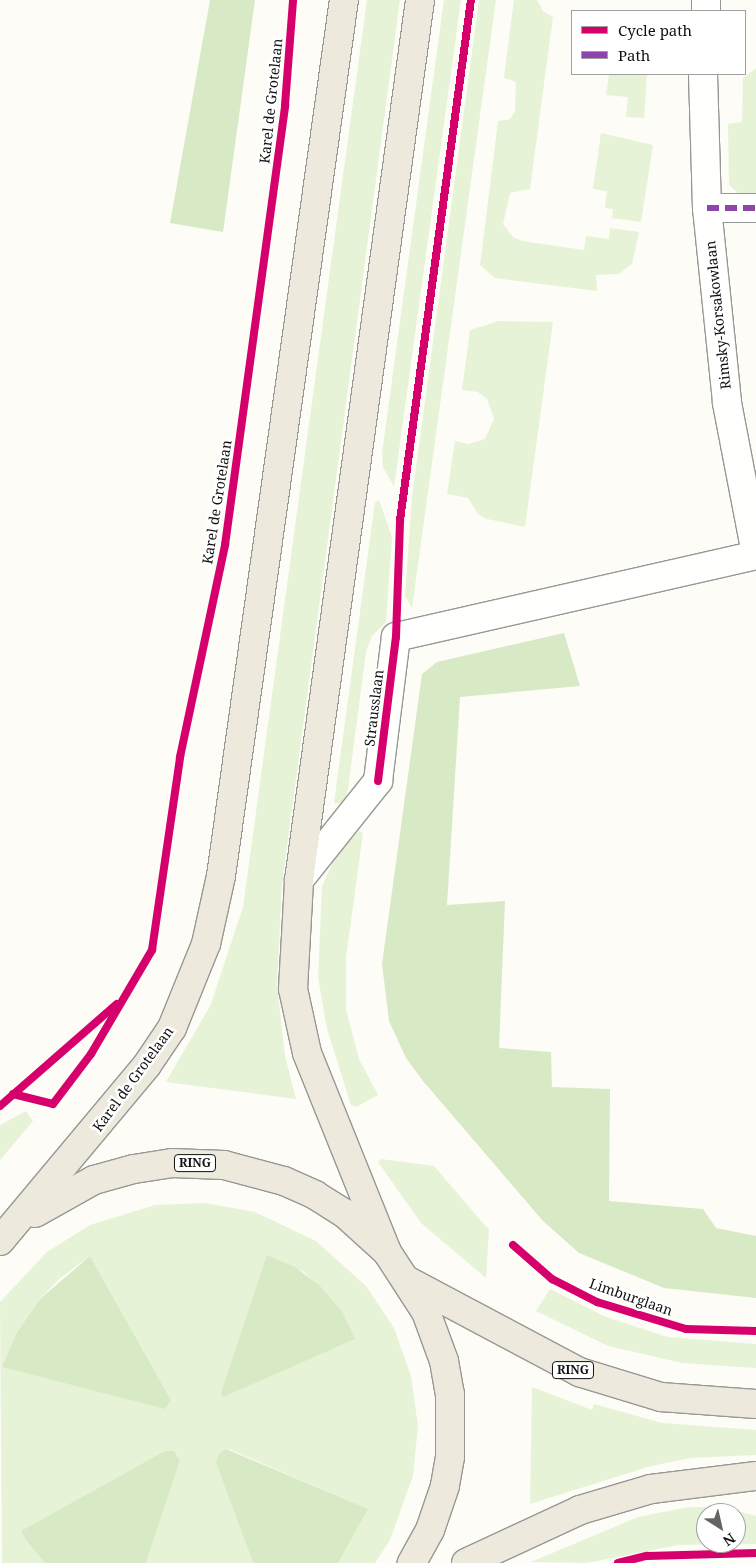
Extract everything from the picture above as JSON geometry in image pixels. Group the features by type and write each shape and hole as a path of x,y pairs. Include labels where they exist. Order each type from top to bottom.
{"main road":[{"name":"Karel de Grotelaan","path":"0,1242 147,1066 172,1028 206,944 222,876 344,0"},
{"path":"386,1252 306,1053 293,989 299,880 420,0"},
{"name":"RING","path":"0,1242 38,1209 94,1180 134,1169 198,1163 245,1169 315,1195 344,1214 386,1252 408,1281 426,1312 444,1361 452,1427 445,1486 430,1530 412,1563"},
{"name":"RING","path":"408,1281 579,1372 661,1396 756,1404"},
{"path":"466,1563 580,1510 651,1489 752,1479"}],"street":[{"name":"Rimsky-Korsakowlaan","path":"703,75 707,208 727,403 756,554"},
{"path":"707,208 756,208"},
{"name":"Strausslaan","path":"299,880 378,782 396,637 756,554"}],"green space":[{"path":"210,0 255,0 223,232 170,223"},
{"path":"367,0 400,0 282,884 277,985 285,1056 296,1099 166,1082 211,1004 243,907"},
{"path":"444,0 461,0 394,487 383,467 382,453"},
{"path":"479,0 496,0 412,608 405,596 412,497"},
{"path":"514,0 537,0 543,11 553,17 530,189 510,193 503,224 513,237 522,241 584,250 586,236 609,239 610,228 639,232 632,264 619,274 596,275 597,291 495,278 480,265 498,121 510,119 515,111 516,82 504,78"},
{"path":"756,68 756,195 740,195 729,185 728,124 742,122 743,78"},
{"path":"609,75 647,75 644,118 626,117 628,97 606,95"},
{"path":"601,133 653,145 641,222 612,218 613,209 605,208 607,191 593,189"},
{"path":"499,321 553,322 525,527 487,519 478,514 468,498 447,494 455,441 468,444 485,439 494,419 487,399 478,392 462,390 470,330"},
{"path":"379,500 392,537 386,622 372,636 366,652 346,804 334,803 375,502"},
{"path":"564,633 580,686 460,697 447,905 505,901 499,1048 551,1052 552,1087 610,1089 609,1201 703,1209 716,1228 756,1236 756,1298 664,1288 579,1253 543,1221 423,1081 406,1058 389,1021 382,964 422,674 437,662"},
{"path":"359,831 363,833 346,958 346,1009 359,1059 378,1095 356,1107 351,1105 327,1029 318,977 322,887 335,857"},
{"path":"26,1111 33,1121 0,1160 0,1125"},
{"path":"381,1159 434,1166 489,1230 486,1278 421,1223 378,1162"},
{"path":"205,1203 255,1212 316,1241 366,1286 394,1328 411,1376 418,1426 413,1476 390,1540 375,1563 338,1563 367,1509 229,1449 216,1463 253,1563 146,1563 178,1465 178,1454 21,1531 45,1563 2,1563 0,1302 47,1252 90,1225 155,1205","holes":["90,1256 171,1400 3,1367 17,1332 40,1299 59,1279","267,1256 304,1272 342,1311"]},
{"path":"267,1255 295,1267 320,1286 342,1311 355,1339 223,1397 221,1393"},
{"path":"90,1256 171,1400 165,1409 2,1367 17,1332 40,1299"},
{"path":"550,1289 606,1317 668,1337 756,1344 756,1368 682,1363 608,1346 536,1311"},
{"path":"532,1387 592,1410 594,1404 662,1423 756,1430 756,1455 691,1458 651,1466 530,1504"},
{"path":"226,1449 368,1509 338,1563 253,1563 216,1463 219,1454"},
{"path":"165,1451 174,1451 180,1460 146,1563 45,1563 26,1540 21,1531"},
{"path":"696,1507 696,1545 678,1545 587,1563 531,1562 638,1517"},
{"path":"746,1513 756,1516 756,1544 746,1544"}],"marked path":[{"path":"707,208 756,208"}],"cycle path":[{"path":"13,1094 53,1104 91,1054 152,950 180,757 225,545 285,105 293,0"},
{"path":"378,781 396,637 400,520 471,0"},
{"path":"0,1106 117,1004"},
{"name":"Limburglaan","path":"513,1245 552,1279 597,1302 686,1329 756,1331"},
{"path":"618,1563 647,1556 756,1553"}]}
